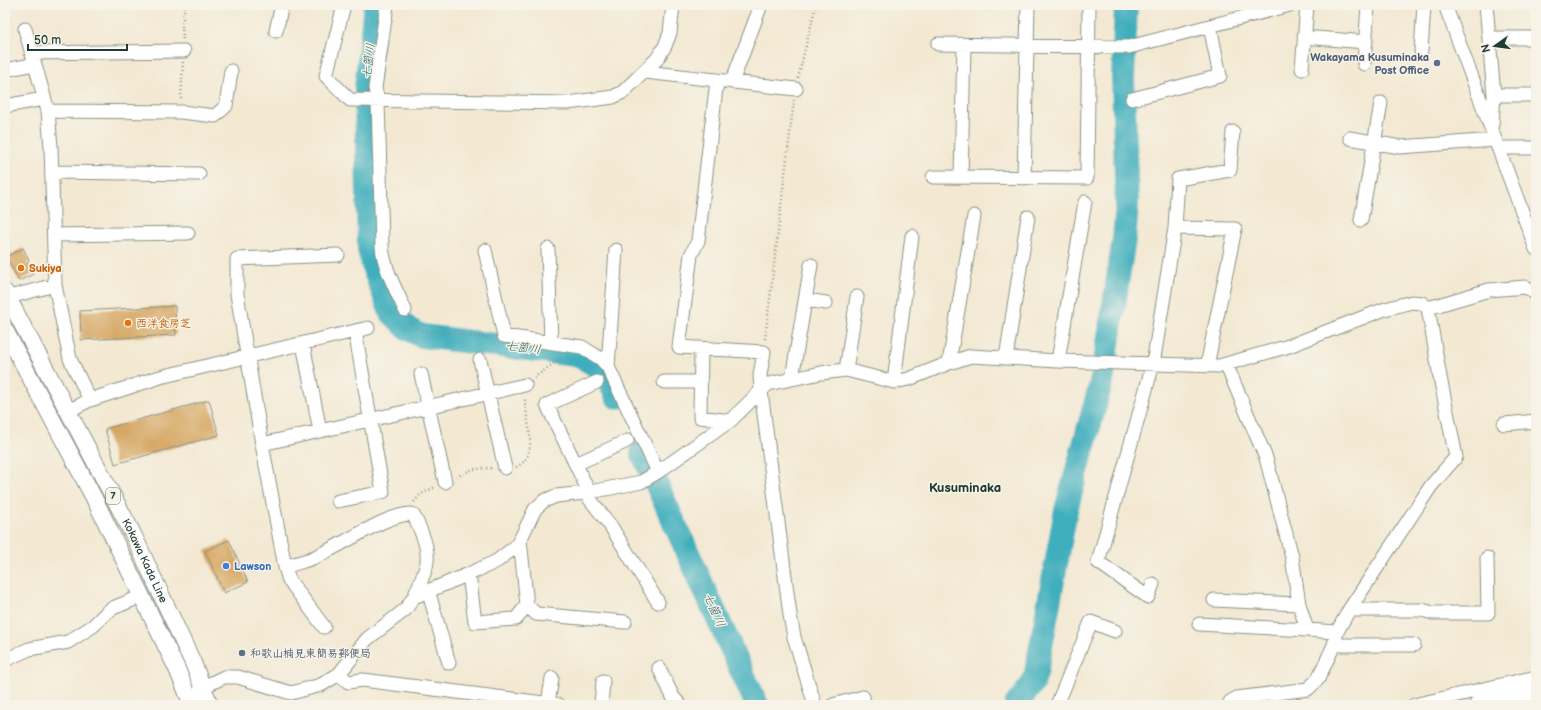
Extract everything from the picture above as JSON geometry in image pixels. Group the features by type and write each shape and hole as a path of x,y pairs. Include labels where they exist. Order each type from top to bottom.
{"highway":[{"path":"1479,705 1536,692"}],"main road":[{"name":"Kokawa Kada Line","path":"6,296 132,532 193,663 210,705"},
{"name":"Kokawa Kada Line","path":"5,330 94,498 177,669 191,704"}],"street":[{"path":"276,31 282,5"},
{"path":"344,5 326,76 350,100 568,103 613,97 624,92 657,58 670,33 673,5"},
{"path":"387,5 375,88 369,101 383,256 406,315"},
{"path":"732,82 761,5"},
{"path":"1024,178 1028,5"},
{"path":"933,177 1087,178 1089,5"},
{"path":"938,44 1123,47 1290,5"},
{"path":"1302,69 1307,5"},
{"path":"1364,64 1368,5"},
{"path":"1421,50 1424,5"},
{"path":"1445,5 1536,249"},
{"path":"1486,5 1494,95 1495,140"},
{"path":"1132,99 1220,76 1210,26"},
{"path":"25,29 46,105 51,148 55,285 70,359 90,400"},
{"path":"1304,37 1366,42"},
{"path":"1489,38 1536,38"},
{"path":"962,177 964,45"},
{"path":"5,70 33,59 184,51"},
{"path":"5,106 46,105 180,112 216,116 226,106 231,71"},
{"path":"645,72 796,89"},
{"path":"717,80 698,241 691,255 679,347 764,352 760,375 761,391 790,615 794,638 815,705"},
{"path":"1494,95 1536,95"},
{"path":"1361,220 1381,103"},
{"path":"1153,584 1148,597 1098,562 1153,364 1175,228 1178,179 1230,170 1233,132"},
{"path":"1350,138 1400,147 1495,140 1536,148"},
{"path":"52,172 199,174"},
{"path":"1058,361 1085,202"},
{"path":"949,363 974,216"},
{"path":"1006,358 1028,217"},
{"path":"1175,228 1235,229 1207,366"},
{"path":"54,235 188,233"},
{"path":"894,382 912,236"},
{"path":"548,249 551,342"},
{"path":"485,250 504,336 582,347 601,360 608,367 653,475"},
{"path":"608,367 616,250"},
{"path":"324,627 289,580 285,567 262,444 237,294 237,259 338,255"},
{"path":"792,378 811,265"},
{"path":"6,296 55,285"},
{"path":"1428,308 1489,290 1525,287 1532,290 1536,295"},
{"path":"846,370 857,297"},
{"path":"806,300 826,303"},
{"path":"414,597 497,561 515,547 535,509 544,501 556,496 587,493 641,482 653,475 730,421 768,384 792,378 846,370 894,382 909,379 970,356 1104,363 1219,366 1289,346 1385,309 1412,302 1422,302 1428,308 1456,457 1431,486 1349,610 1337,632 1334,645 1318,679 1308,689 1237,698 1230,702 1230,705"},
{"path":"68,411 90,400 160,377 362,330 371,419 383,492 338,501"},
{"path":"303,344 320,431"},
{"path":"701,348 700,417 730,421"},
{"path":"480,360 505,468"},
{"path":"1226,364 1266,458 1292,557 1299,604 1307,630"},
{"path":"421,374 445,482"},
{"path":"597,382 547,405 576,464 587,493 610,525 658,602"},
{"path":"664,382 701,382"},
{"path":"262,444 525,385"},
{"path":"1504,424 1536,421"},
{"path":"576,464 626,441"},
{"path":"191,704 203,687 224,677 238,676 291,692 321,685 339,674 367,639 405,610 414,597 426,571 428,559 426,546 416,519 412,514 407,514 387,520 316,557 285,567"},
{"path":"520,540 527,605 536,614 625,622"},
{"path":"1349,610 1422,610 1432,613 1488,613 1487,558"},
{"path":"469,574 475,622 516,619 527,605"},
{"path":"428,590 449,663"},
{"path":"5,660 29,649 68,642 94,626 107,612 113,608 142,596"},
{"path":"1214,600 1299,604"},
{"path":"1057,705 1091,622 1115,631"},
{"path":"1199,624 1337,632"},
{"path":"1334,645 1414,645"},
{"path":"659,668 674,697 680,705"},
{"path":"339,674 348,682 362,680 554,704 552,678"},
{"path":"1414,705 1536,678"},
{"path":"601,705 603,681"},
{"path":"833,705 863,697 864,705"}],"path":[{"path":"764,352 796,89 816,5"},
{"path":"406,315 414,326 422,330 495,338 504,336"}],"building":[{"name":"Sukiya","path":"23,248 29,260 27,263 33,274 19,281 6,257"},
{"name":"西洋食房芝","path":"175,306 176,335 81,340 80,311"},
{"path":"209,400 219,435 115,464 105,429"},
{"name":"Lawson","path":"229,540 248,582 224,593 205,551"}],"waterway":[{"name":"七箇川","path":"375,5 366,88 369,249 374,269 391,312 408,329 422,336 576,355 591,362 602,371 617,397"},
{"path":"1016,705 1033,683 1036,673 1066,510 1103,376 1124,239 1127,206 1123,78 1126,5"},
{"name":"七箇川","path":"642,452 757,705"}],"place":[{"name":"Wakayama Kusuminaka Post Office","path":"1437,63"},
{"name":"Sukiya","path":"21,268"},
{"name":"西洋食房芝","path":"128,323"},
{"name":"Lawson","path":"226,566"},
{"name":"和歌山楠見東簡易郵便局","path":"242,653"}],"district":[{"name":"Kusuminaka","path":"965,488"}]}
